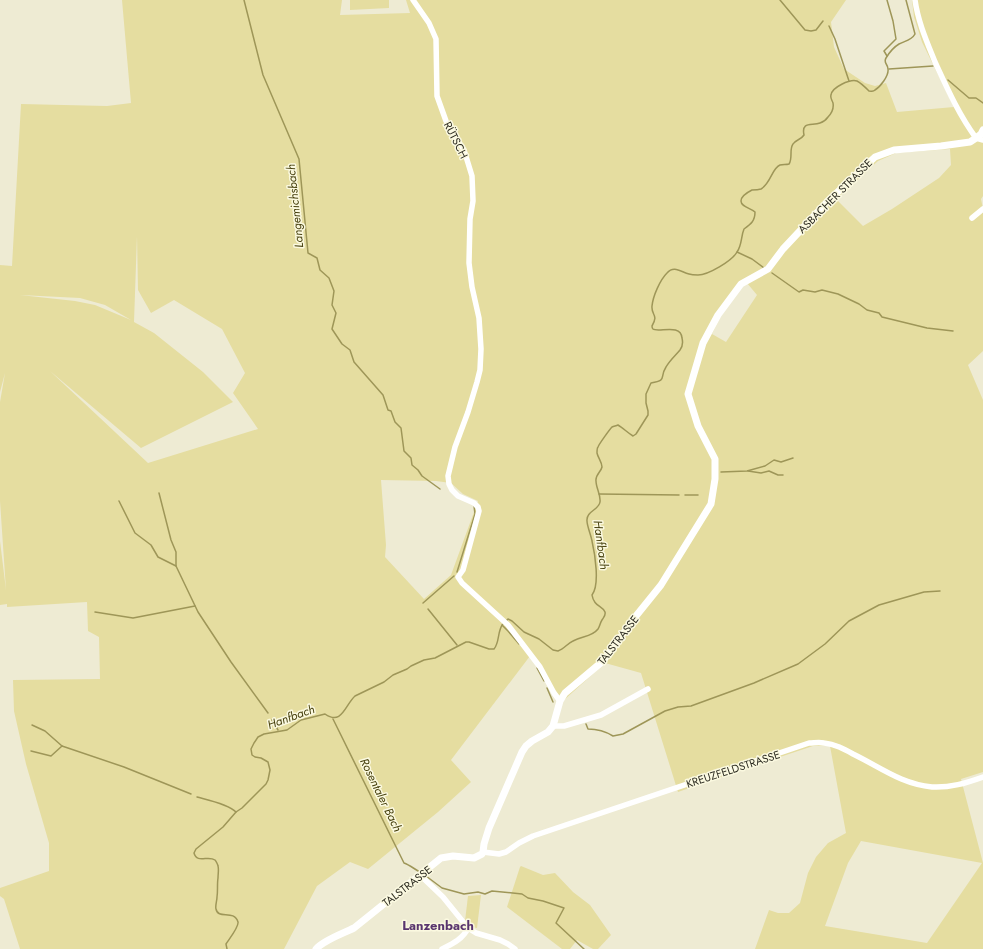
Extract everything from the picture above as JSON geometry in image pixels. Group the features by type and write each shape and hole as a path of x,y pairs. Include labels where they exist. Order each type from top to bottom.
{"main road":[{"path":"980,139 983,130"},
{"name":"ASBACHER STRASSE","path":"768,269 783,249 828,201 875,157 894,150 941,146 980,139"},
{"name":"TALSTRASSE","path":"553,726 560,701 565,693 603,661 661,585 710,504 715,479 715,459 698,426 688,394 703,343 718,316 741,284 768,269"},
{"path":"483,852 489,828 522,752 526,746 548,732 553,726"},
{"name":"TALSTRASSE","path":"316,949 323,942 344,934 354,928 441,858 453,856 474,858 483,852"}],"street":[{"name":"RÜTSCH","path":"413,0 429,23 436,39 437,96 446,121 464,150 472,176 473,201 470,219 469,263 472,287 479,318 481,348 480,370 468,412 455,447 448,476 448,484 458,496 474,504 478,507 479,511 463,570 458,577 462,583 508,625 540,668 560,701"},
{"path":"915,0 926,41 943,79 971,131 980,139"},
{"path":"972,218 983,209"},
{"path":"553,726 564,726 601,715 648,689"},
{"name":"KREUZFELDSTRASSE","path":"483,852 499,854 506,852 533,836 809,744 823,743 834,745 858,756 900,779 932,787 954,786 983,777"},
{"path":"420,876 443,897 468,928 476,933 500,940 515,949"},
{"path":"442,949 457,941 465,934 468,928"}],"shaded area":[{"path":"122,0 342,0 340,15 410,13 406,0 846,0 831,22 834,47 844,69 865,83 875,86 886,83 897,112 954,107 922,42 914,17 912,0 983,0 983,196 981,199 983,209 983,351 968,365 983,400 983,772 961,779 983,863 983,949 755,949 769,910 778,913 789,913 800,903 808,873 816,857 828,843 846,833 830,746 813,746 678,792 641,673 605,663 563,701 530,656 451,760 471,782 438,812 368,869 350,862 317,886 284,949 20,949 4,899 0,896 0,888 49,871 49,843 26,764 14,711 13,680 100,679 99,637 88,631 87,602 7,607 7,604 0,605 0,541 6,590 0,501 0,402 5,373 0,392 0,265 12,266 21,104 107,106 131,103","holes":["950,149 951,165 939,178 863,226 836,199 878,161 896,153","137,236 138,290 151,313 174,300 222,329 245,373 233,393 258,429 148,463 50,371 141,448 233,402 203,372 154,333 134,322","747,283 757,295 726,342 712,334 721,316 742,285","20,295 80,298 105,305 131,320 95,305 75,301","381,480 436,481 451,483 463,494 478,501 451,575 424,599 385,557 386,545","861,841 982,863 927,943 825,926 848,863"]},
{"path":"350,0 389,0 389,8 350,10"},
{"path":"521,866 543,875 555,873 573,892 590,905 611,935 598,949 593,949 577,940 570,949 562,949 507,907"},
{"path":"481,895 477,928 472,927 465,921 468,896"}],"waterway":[{"name":"Langemichsbach","path":"244,0 263,75 299,159 308,253 317,258 320,270 329,278 334,291 332,305 336,313 332,329 342,344 350,350 354,362 383,395 388,410 391,411 395,422 401,428 404,451 411,458 412,465 422,476 440,489"},
{"path":"780,0 805,30 816,30 823,21"},
{"path":"887,0 896,39 884,51 887,56"},
{"name":"Hanfbach","path":"506,621 508,619 512,621 524,632 539,639 553,650 558,651 576,639 590,635 598,629 605,616 605,612 594,602 592,595 596,584 596,569 587,521 588,515 599,505 600,502 596,479 602,467 597,453 597,448 611,428 618,425 633,436 636,434 648,415 646,394 651,383 661,380 666,367 682,347 681,333 678,331 669,329 656,330 652,328 655,319 652,309 653,302 659,284 664,276 672,270 675,269 691,275 708,273 734,256 740,246 744,229 749,226 755,215 755,212 741,203 742,197 752,190 761,189 767,183 777,167 789,164 792,146 804,135 804,128 808,125 822,122 831,113 833,109 831,96 834,89 850,81 857,81 869,91 874,91 884,81 888,72 888,67 885,61 887,56 897,45 910,39 915,34 906,0"},
{"path":"829,26 849,81"},
{"path":"889,69 933,66"},
{"path":"948,80 969,98 976,98 983,103"},
{"path":"737,252 752,259 764,268"},
{"path":"772,273 799,292 803,290 815,292 822,290 838,294 859,304 867,310 879,313 882,317 927,328 953,331"},
{"path":"721,472 747,471 765,466 774,460 781,462 793,458"},
{"path":"748,471 761,473 769,471 778,475 783,475"},
{"path":"159,493 171,540 176,552 176,566"},
{"path":"599,494 679,495"},
{"path":"685,495 698,495"},
{"path":"119,501 135,533 151,545 158,557 176,566 198,612 231,662 268,713"},
{"name":"Langemichsbach","path":"457,572 475,514 474,506"},
{"name":"Langemichsbach","path":"423,603 454,576"},
{"path":"586,724 588,729 595,729 613,736 623,734 665,711 678,707 691,706 754,683 798,664 825,644 849,621 879,605 924,592 940,591"},
{"path":"95,612 133,618 195,606"},
{"name":"Langemichsbach","path":"428,609 457,645"},
{"name":"Hanfbach","path":"227,949 226,944 238,922 233,916 220,914 217,912 218,865 216,861 209,858 200,859 195,856 194,853 196,849 223,827 236,812 266,784 270,770 268,762 252,755 251,749 258,737 264,734 287,730 301,720 325,714 335,718 343,713 355,696 384,682 393,675 411,666 424,660 435,658 466,642 489,649 494,649 503,624"},
{"path":"502,625 519,644"},
{"path":"537,668 544,681"},
{"path":"547,688 553,702"},
{"name":"Rosentaler Bach","path":"333,719 404,863 420,872"},
{"path":"272,720 278,730"},
{"path":"32,725 45,731 62,746 124,767 191,794"},
{"path":"31,751 51,756 62,746"},
{"path":"197,797 223,805 236,812"},
{"name":"Rosentaler Bach","path":"426,876 442,888 464,894 478,892 485,894 492,891 522,894 528,898 564,908 556,923 584,949"}],"district":[{"name":"Lanzenbach","path":"438,925"}]}
